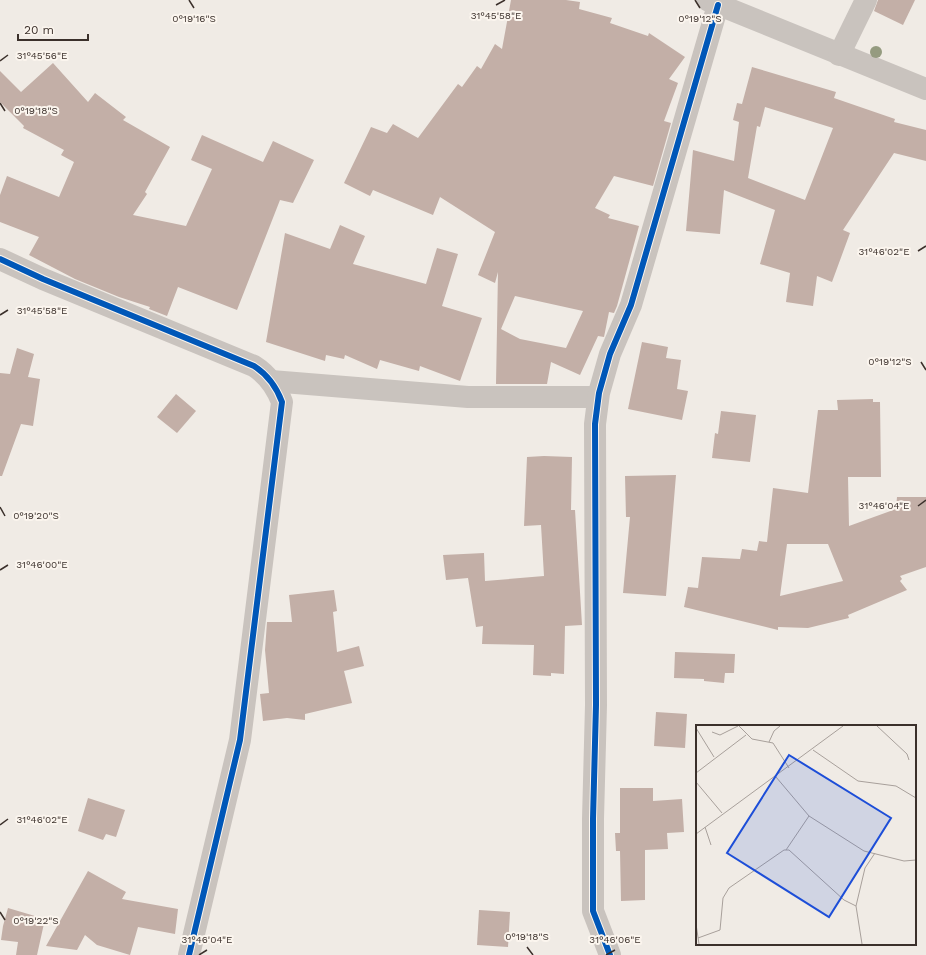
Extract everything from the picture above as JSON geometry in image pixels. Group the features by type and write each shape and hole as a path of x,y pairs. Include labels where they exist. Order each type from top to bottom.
{"street":[{"path":"839,55 866,0"},
{"path":"610,955 593,911 593,819 596,705 595,424 598,397 610,354 630,305 712,3 926,89"},
{"path":"0,260 254,366 264,372 277,388 282,402 240,740 189,955"},
{"path":"271,381 468,397 598,397"}],"building":[{"path":"511,0 566,0 580,2 579,9 612,18 610,23 648,36 649,33 685,57 669,79 678,83 664,121 671,123 653,186 614,176 595,208 610,215 608,218 639,226 617,306 614,313 609,312 604,337 598,336 580,375 551,362 547,384 496,384 498,272 495,283 478,275 495,232 440,197 433,215 373,190 370,196 344,183 371,127 387,133 393,124 418,138 458,84 462,87 477,66 481,69 495,44 502,49","holes":["515,296 583,311 566,348 520,339 501,329"]},
{"path":"878,0 915,0 903,25 874,11"},
{"path":"53,63 88,102 95,93 126,117 123,120 170,147 145,192 147,194 133,215 186,226 212,169 191,160 202,135 263,162 273,141 314,160 293,203 280,200 237,310 178,287 167,316 149,309 150,307 119,297 75,279 29,255 39,237 0,222 0,195 7,176 59,197 74,162 61,155 64,150 23,128 24,126 0,102 0,71 21,92"},
{"path":"752,67 836,92 834,98 895,119 894,122 926,130 926,161 894,153 843,230 850,233 832,282 817,276 813,306 786,302 790,273 760,264 775,210 724,190 720,234 686,231 693,150 734,161 739,122 733,120 737,103 742,104","holes":["765,107 833,128 805,200 748,178 757,126 760,127"]},
{"path":"340,225 365,236 353,264 426,284 437,248 458,254 442,306 482,318 460,381 420,366 419,371 380,360 377,369 345,355 344,359 326,355 325,361 266,342 285,233 330,249"},
{"path":"642,342 668,347 666,358 681,360 677,389 688,391 682,420 628,409"},
{"path":"17,348 34,354 28,377 40,379 33,426 21,424 2,476 0,476 0,373 10,374"},
{"path":"176,394 196,411 177,433 157,417"},
{"path":"873,399 873,402 880,402 881,477 848,477 849,526 896,509 897,497 926,497 926,567 900,576 902,579 900,581 907,590 848,615 849,618 808,628 778,627 778,630 684,607 688,587 698,588 702,557 740,559 742,549 757,551 759,541 767,542 773,488 808,493 818,410 838,410 837,400","holes":["787,544 828,544 843,581 780,596"]},
{"path":"721,411 756,415 750,462 712,458 715,433 718,434"},
{"path":"527,457 572,457 571,510 575,510 582,625 565,626 564,674 551,673 551,676 533,675 534,645 482,644 483,626 476,627 468,578 446,580 443,555 484,553 485,581 544,576 541,525 524,526"},
{"path":"676,475 666,596 623,593 630,517 626,517 625,476"},
{"path":"334,590 337,611 333,612 337,652 359,646 364,666 344,671 352,703 305,714 305,720 287,718 263,721 260,694 269,693 265,650 267,622 292,622 289,595"},
{"path":"675,652 735,654 734,673 725,673 724,683 704,681 704,679 674,678"},
{"path":"656,712 687,714 685,748 654,746"},
{"path":"620,788 653,788 653,801 682,799 684,832 667,833 668,849 645,850 645,900 621,901 620,851 616,851 615,833 620,833"},
{"path":"88,798 125,810 116,837 106,834 103,840 78,831"},
{"path":"88,871 126,892 122,899 178,909 175,934 138,927 130,955 97,945 85,935 77,950 46,946"},
{"path":"8,908 45,919 37,955 16,955 18,942 1,940"},
{"path":"479,910 510,912 508,947 477,945"}],"cycle path":[{"path":"610,955 593,911 593,819 596,705 595,424 599,393 610,354 631,305 718,5"},
{"path":"0,259 43,279 254,366 271,381 282,402 240,740 189,955"}]}
